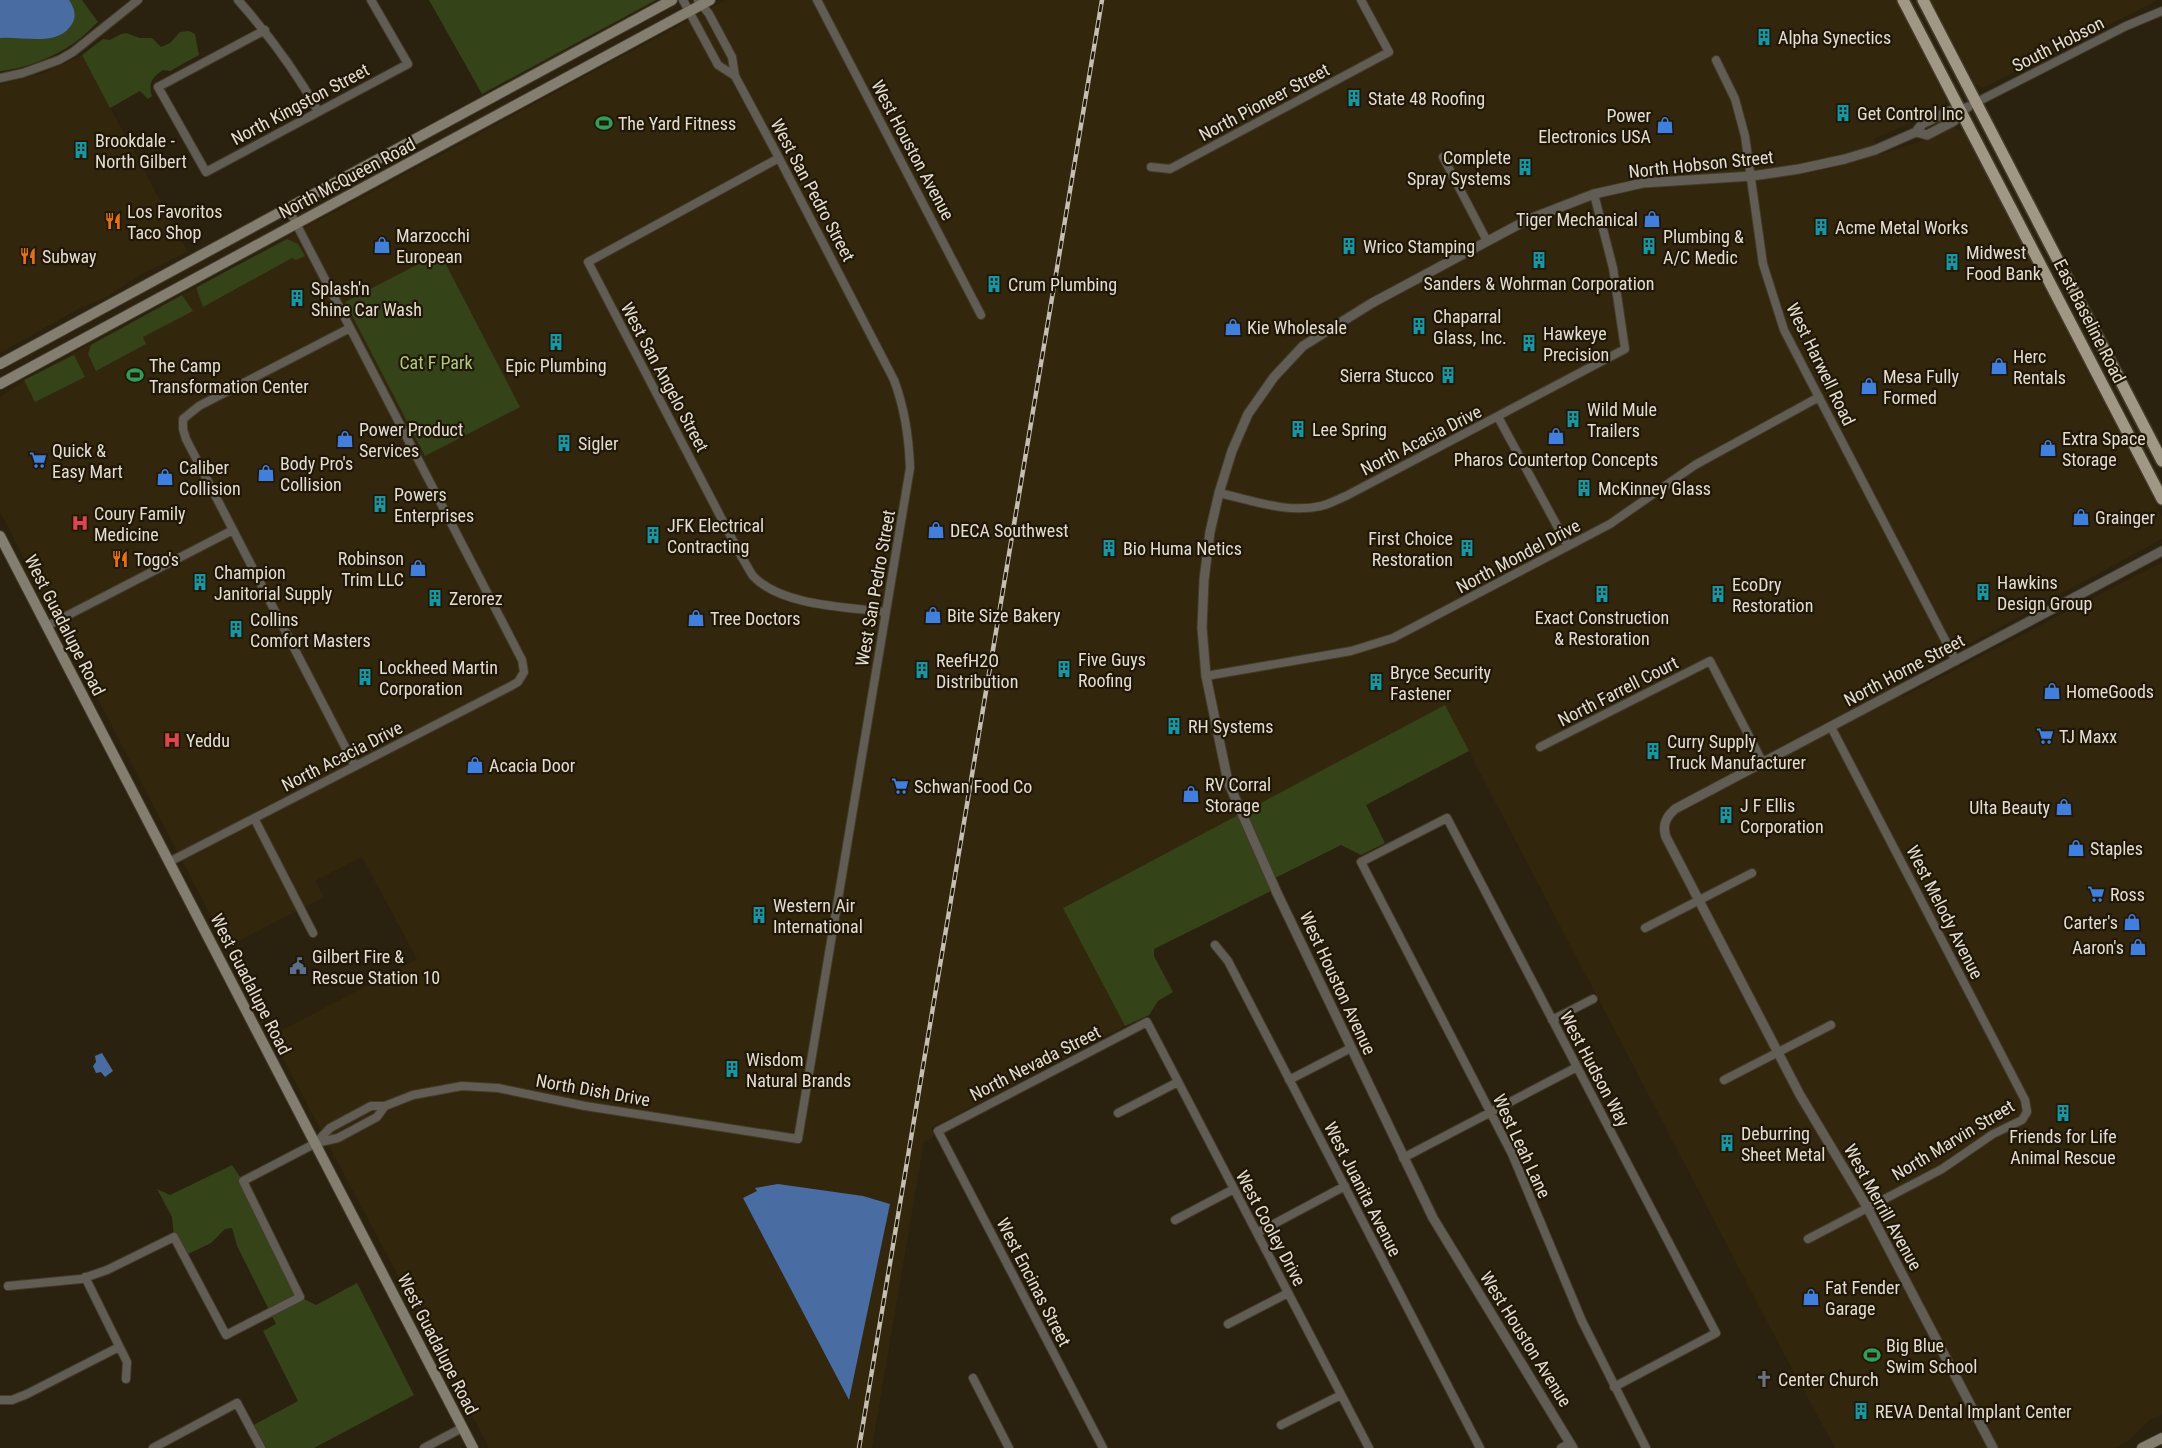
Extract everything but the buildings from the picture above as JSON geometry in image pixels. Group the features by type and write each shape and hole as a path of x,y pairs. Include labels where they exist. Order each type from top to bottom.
{"main road":[{"name":"North McQueen Road","path":"0,364 672,0"},
{"name":"North McQueen Road","path":"0,384 689,12 699,3 710,0"},
{"name":"East Baseline Road","path":"1903,0 2050,245 2162,461"},
{"name":"East Baseline Road","path":"1923,0 1968,107 2034,252 2162,499"},
{"path":"2034,252 2050,245"},
{"path":"136,290 144,306"},
{"name":"West Guadalupe Road","path":"0,536 473,1448"},
{"path":"2142,1448 2162,1438"}],"street":[{"path":"0,78 22,73 59,60 73,52 138,0"},
{"path":"238,0 265,30 293,68 318,111"},
{"name":"North Kingston Street","path":"265,30 158,88 206,172 408,64 371,0"},
{"name":"West San Pedro Street","path":"683,0 718,65 735,76"},
{"name":"West Houston Avenue","path":"817,0 981,315"},
{"name":"North Pioneer Street","path":"1151,167 1170,169 1389,52 1361,0"},
{"name":"West San Pedro Street","path":"699,3 709,14 732,57 735,76 780,158 894,380 903,406 909,442 910,468 798,1139"},
{"name":"South Hobson","path":"1968,107 2126,26 2162,11"},
{"name":"West Harwell Road","path":"1716,60 1735,99 1745,136 1760,244 1775,306 1784,330 1956,661"},
{"name":"North Hobson Street","path":"1218,492 1232,451 1248,414 1274,377 1303,346 1372,303 1527,220 1594,194 1642,183 1752,176 1799,169 1845,159 1875,150 1916,132 1928,135 1954,121 1968,107"},
{"path":"1443,156 1487,241"},
{"name":"West San Angelo Street","path":"780,158 588,262 741,556 753,575 771,590 792,599 886,612"},
{"name":"North Acacia Drive","path":"1218,492 1275,506 1299,509 1322,506 1346,496 1625,349 1613,268 1594,194"},
{"path":"288,208 350,328 199,406 183,419 183,429 186,440 355,766"},
{"name":"North Acacia Drive","path":"169,862 511,686 518,682 524,672 522,660 350,328"},
{"name":"North Mondel Drive","path":"1206,676 1351,651 1384,642 1610,524 1710,456 1819,397"},
{"path":"1498,417 1568,546"},
{"name":"West Houston Avenue","path":"1218,492 1210,532 1204,580 1202,628 1206,676 1228,782 1237,806 1403,1158 1442,1234 1572,1446"},
{"path":"47,626 233,530"},
{"name":"North Horne Street","path":"1665,822 1669,814 1676,809 2162,551"},
{"name":"North Farrell Court","path":"1540,747 1710,661 1763,763"},
{"name":"West Melody Avenue","path":"1831,727 2022,1093 2028,1112"},
{"path":"254,818 313,933"},
{"name":"West Leah Lane","path":"1447,818 1361,862 1512,1154 1582,1321 1646,1448"},
{"name":"West Hudson Way","path":"1447,818 1716,1333 1614,1386"},
{"name":"West Merrill Avenue","path":"1665,822 1664,830 1666,837 1778,1052 1823,1135 1844,1165 1867,1207 1993,1448"},
{"path":"1645,928 1752,873"},
{"name":"West Juanita Avenue","path":"1215,945 1228,961 1480,1448"},
{"path":"1552,1020 1592,999"},
{"name":"West Cooley Drive","path":"1147,1022 1369,1448"},
{"name":"North Nevada Street","path":"938,1130 1147,1022"},
{"path":"1724,1080 1831,1025"},
{"path":"1289,1080 1351,1048"},
{"path":"1403,1158 1577,1068"},
{"path":"1118,1113 1178,1082"},
{"name":"North Dish Drive","path":"316,1143 330,1128 371,1106 385,1106 413,1095 462,1086 498,1088 585,1106 798,1139"},
{"name":"North Dish Drive","path":"316,1143 338,1138 377,1117 385,1106"},
{"name":"North Marvin Street","path":"1808,1239 1942,1169 1993,1134 2022,1120 2028,1112"},
{"name":"West Encinas Street","path":"938,1130 1103,1448"},
{"path":"8,1286 63,1282 85,1277 107,1270 174,1237 226,1335 300,1298 243,1181 316,1143"},
{"path":"1257,1233 1345,1186"},
{"path":"1175,1220 1234,1189"},
{"path":"85,1277 127,1362 126,1379"},
{"path":"1228,1324 1288,1293"},
{"path":"0,1400 12,1400 27,1394 119,1346"},
{"path":"973,1378 1009,1448"},
{"path":"1281,1425 1341,1395"},
{"path":"153,1448 237,1403 261,1448"},
{"path":"424,1448 462,1428"},
{"path":"1561,1448 1572,1446"}],"shaded area":[{"path":"726,0 1895,0 1946,100 1944,107 1940,110 1874,139 1879,155 1924,140 1954,127 1964,132 2162,516 2162,539 1896,684 1902,697 2162,562 2162,1414 2150,1420 2127,1442 2116,1448 1835,1448 1445,706 1064,907 1125,1026 931,1128 935,1136 924,1142 872,1448 489,1448 271,1036 417,959 362,857 315,881 324,897 227,947 0,512 0,397 24,380"},
{"path":"1931,0 2158,0 1983,88 1975,84"},
{"path":"82,55 188,252 140,275 105,298 80,308 0,353 0,84 41,74"}],"green space":[{"path":"0,0 82,0 98,22 77,41 58,53 39,62 0,71"},
{"path":"429,0 656,0 482,94"},
{"path":"189,31 195,34 199,55 170,71 163,70 156,75 151,84 152,96 148,99 140,91 110,108 82,55 103,39 110,40 121,34 126,33 140,38 152,38 161,47 170,43 180,32"},
{"path":"287,239 298,244 305,256 296,260 292,258 203,307 197,287"},
{"name":"Cat F Park","path":"440,253 520,407 425,456 345,302"},
{"path":"182,295 193,311 143,337 146,344 96,371 88,354 91,345"},
{"path":"74,355 85,377 35,402 24,380"},
{"path":"1445,705 1469,751 1366,805 1385,843 1361,855 1341,845 1267,882 1271,891 1154,949 1154,956 1173,992 1158,1001 1149,1015 1125,1026 1063,908"},
{"path":"232,1165 243,1181 300,1297 316,1305 357,1283 414,1395 314,1448 261,1448 250,1427 298,1401 263,1331 276,1324 237,1246 232,1228 225,1229 211,1243 184,1256 174,1237 172,1217 157,1189 170,1195"}],"water":[{"path":"0,0 69,0 75,16 67,30 51,38 0,38"},
{"path":"102,1053 113,1071 105,1077 101,1072 96,1073 93,1066 96,1062 95,1056"},
{"path":"778,1184 863,1196 890,1204 849,1400 743,1198 757,1191 755,1188"}],"railway":[{"path":"859,1448 1102,0"}],"place":[{"name":"Alpha Synectics","path":"1764,37"},
{"name":"State 48 Roofing","path":"1354,98"},
{"name":"Get Control Inc","path":"1843,113"},
{"name":"The Yard Fitness","path":"604,123"},
{"name":"Power Electronics USA","path":"1665,125"},
{"name":"Brookdale - North Gilbert","path":"81,150"},
{"name":"Complete Spray Systems","path":"1525,167"},
{"name":"Tiger Mechanical","path":"1652,219"},
{"name":"Los Favoritos Taco Shop","path":"113,221"},
{"name":"Acme Metal Works","path":"1821,227"},
{"name":"Marzocchi European","path":"382,245"},
{"name":"Wrico Stamping","path":"1349,246"},
{"name":"Plumbing & A/C Medic","path":"1649,246"},
{"name":"Subway","path":"28,256"},
{"name":"Sanders & Wohrman Corporation","path":"1539,260"},
{"name":"Midwest Food Bank","path":"1952,262"},
{"name":"Crum Plumbing","path":"994,284"},
{"name":"Splash'n Shine Car Wash","path":"297,298"},
{"name":"Chaparral Glass, Inc.","path":"1419,326"},
{"name":"Kie Wholesale","path":"1233,327"},
{"name":"Epic Plumbing","path":"556,342"},
{"name":"Hawkeye Precision","path":"1529,343"},
{"name":"Herc Rentals","path":"1999,366"},
{"name":"The Camp Transformation Center","path":"135,375"},
{"name":"Sierra Stucco","path":"1448,375"},
{"name":"Mesa Fully Formed","path":"1869,386"},
{"name":"Wild Mule Trailers","path":"1573,419"},
{"name":"Lee Spring","path":"1298,429"},
{"name":"Pharos Countertop Concepts","path":"1556,436"},
{"name":"Power Product Services","path":"345,439"},
{"name":"Sigler","path":"564,443"},
{"name":"Extra Space Storage","path":"2048,448"},
{"name":"Quick & Easy Mart","path":"38,460"},
{"name":"Body Pro's Collision","path":"266,473"},
{"name":"Caliber Collision","path":"165,477"},
{"name":"McKinney Glass","path":"1584,488"},
{"name":"Powers Enterprises","path":"380,504"},
{"name":"Grainger","path":"2081,517"},
{"name":"Coury Family Medicine","path":"80,523"},
{"name":"DECA Southwest","path":"936,530"},
{"name":"JFK Electrical Contracting","path":"653,535"},
{"name":"Bio Huma Netics","path":"1109,548"},
{"name":"First Choice Restoration","path":"1467,548"},
{"name":"Togo's","path":"120,559"},
{"name":"Robinson Trim LLC","path":"418,568"},
{"name":"Champion Janitorial Supply","path":"200,582"},
{"name":"Hawkins Design Group","path":"1983,592"},
{"name":"Exact Construction & Restoration","path":"1602,594"},
{"name":"EcoDry Restoration","path":"1718,594"},
{"name":"Zerorez","path":"435,598"},
{"name":"Bite Size Bakery","path":"933,615"},
{"name":"Tree Doctors","path":"696,618"},
{"name":"Collins Comfort Masters","path":"236,629"},
{"name":"Five Guys Roofing","path":"1064,669"},
{"name":"ReefH2O Distribution","path":"922,670"},
{"name":"Lockheed Martin Corporation","path":"365,677"},
{"name":"Bryce Security Fastener","path":"1376,682"},
{"name":"HomeGoods","path":"2052,691"},
{"name":"RH Systems","path":"1174,726"},
{"name":"TJ Maxx","path":"2045,736"},
{"name":"Yeddu","path":"172,740"},
{"name":"Curry Supply Truck Manufacturer","path":"1653,751"},
{"name":"Acacia Door","path":"475,765"},
{"name":"Schwan Food Co","path":"900,786"},
{"name":"RV Corral Storage","path":"1191,794"},
{"name":"Ulta Beauty","path":"2064,807"},
{"name":"J F Ellis Corporation","path":"1726,815"},
{"name":"Staples","path":"2076,848"},
{"name":"Ross","path":"2096,894"},
{"name":"Western Air International","path":"759,915"},
{"name":"Carter's","path":"2132,922"},
{"name":"Aaron's","path":"2138,947"},
{"name":"Gilbert Fire & Rescue Station 10","path":"298,966"},
{"name":"Wisdom Natural Brands","path":"732,1069"},
{"name":"Friends for Life Animal Rescue","path":"2063,1113"},
{"name":"Deburring Sheet Metal","path":"1727,1143"},
{"name":"Fat Fender Garage","path":"1811,1297"},
{"name":"Big Blue Swim School","path":"1872,1355"},
{"name":"Center Church","path":"1764,1379"},
{"name":"REVA Dental Implant Center","path":"1861,1411"}]}
